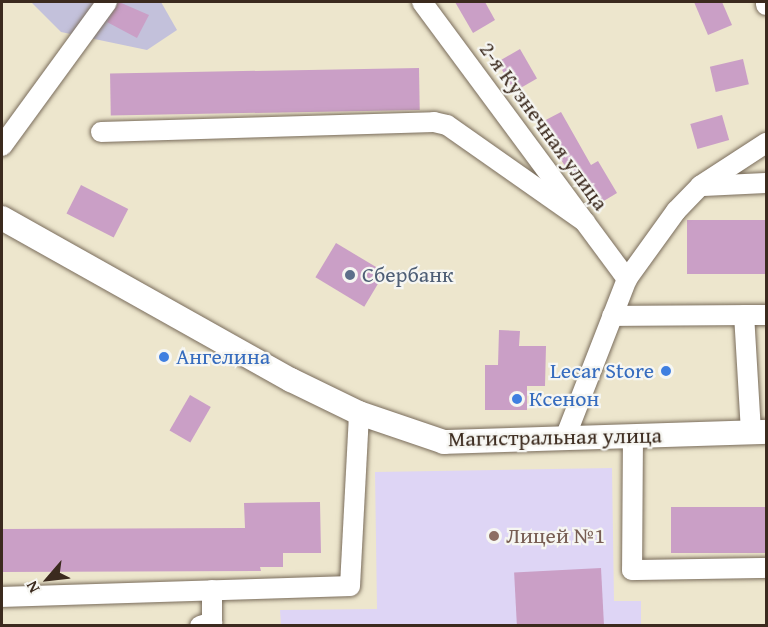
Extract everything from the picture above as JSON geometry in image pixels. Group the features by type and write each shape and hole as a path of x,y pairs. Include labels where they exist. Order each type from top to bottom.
{"main road":[{"name":"Магистральная улица","path":"2,219 291,380 359,412 444,442 759,432"}],"street":[{"path":"2,146 107,2"},
{"name":"2-я Кузнечная улица","path":"422,2 627,279"},
{"path":"101,132 434,122 447,126 585,222"},
{"path":"565,438 627,279 676,211 700,186 766,143"},
{"path":"700,186 766,183"},
{"path":"744,315 759,432"},
{"path":"612,316 766,315"},
{"path":"2,597 350,585 359,412"},
{"path":"633,435 632,570 766,568"},
{"path":"208,624 212,590"}],"shaded area":[{"path":"31,2 161,2 177,30 147,50 61,32"},
{"name":"Лицей №1","path":"612,468 614,601 641,601 641,625 281,626 280,610 377,609 375,472"}],"building":[{"path":"119,2 149,15 137,38 107,22"},
{"path":"455,2 485,2 495,20 473,33"},
{"path":"694,2 722,2 732,25 708,35"},
{"path":"520,49 537,78 514,91 497,62"},
{"path":"743,59 749,84 716,92 710,67"},
{"path":"419,68 420,110 111,115 110,73"},
{"path":"561,112 591,165 598,161 617,193 592,208 538,124"},
{"path":"722,115 729,140 697,149 690,124"},
{"path":"81,185 128,209 114,238 66,214"},
{"path":"687,220 766,220 766,274 687,274"},
{"name":"Сбербанк","path":"336,243 385,272 364,307 315,277"},
{"path":"499,330 520,331 519,346 546,346 545,386 527,386 527,410 485,410 485,365 498,365"},
{"path":"190,395 211,407 190,443 170,431"},
{"path":"320,502 321,553 283,553 283,567 260,567 261,571 2,572 2,529 245,528 244,503"},
{"path":"671,507 766,507 766,553 671,553"},
{"path":"601,568 604,626 517,626 514,573"}],"place":[{"name":"Сбербанк","path":"350,275"},
{"name":"Ангелина","path":"164,357"},
{"name":"Lecar Store","path":"666,371"},
{"name":"Ксенон","path":"517,399"},
{"name":"Лицей №1","path":"494,536"}]}
